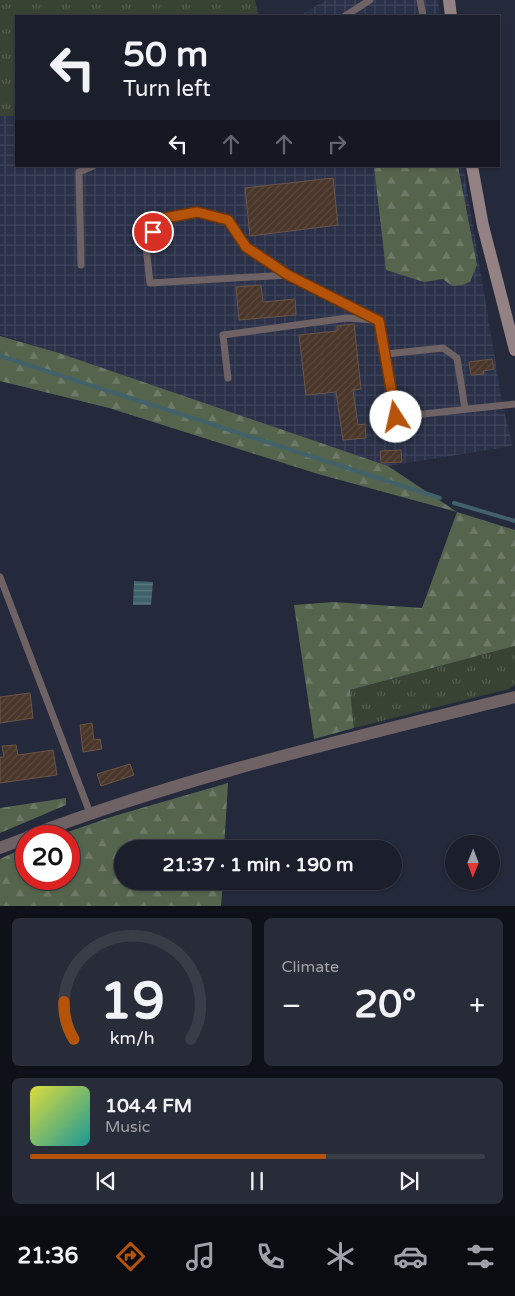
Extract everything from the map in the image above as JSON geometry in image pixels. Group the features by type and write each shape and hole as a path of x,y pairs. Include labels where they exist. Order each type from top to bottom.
{"street":[{"path":"449,0 452,15"},
{"path":"472,167 483,226 515,350"},
{"path":"59,825 90,813 286,754 515,697"},
{"path":"0,848 15,842"}],"lane":[{"path":"347,15 370,0"},
{"path":"420,0 423,15"},
{"path":"81,265 79,172 91,167"},
{"path":"288,275 150,283 146,246 160,219 197,212 228,220 246,247 288,275 379,321"},
{"path":"228,378 223,335 347,318 379,321"},
{"path":"379,321 396,417 515,404"},
{"path":"386,354 443,348 458,358 465,409"},
{"path":"0,576 90,813"}],"shaded area":[{"path":"326,0 438,0 440,15 301,15"},
{"path":"0,116 15,116 15,167 463,167 503,407 513,446 388,466 59,353 0,335"},
{"path":"134,581 153,582 151,605 133,605"}],"green space":[{"path":"0,0 255,0 259,15 15,15 15,116 0,116"},
{"path":"374,167 458,167 477,265 470,282 452,286 443,279 424,282 386,270"},
{"path":"0,336 59,353 388,466 457,512 318,474 109,408 0,381"},
{"path":"457,512 515,530 515,646 350,690 354,728 314,739 294,605 333,602 422,608"},
{"path":"515,646 515,685 509,689 354,728 350,690"},
{"path":"228,783 225,840 114,840 114,890 222,890 221,906 0,906 0,859 15,852 15,890 80,890 80,828"},
{"path":"66,798 66,805 15,825 0,833 0,808"}],"building":[{"path":"333,178 338,225 250,236 245,188"},
{"path":"261,285 263,302 295,299 296,315 239,320 236,287"},
{"path":"354,324 361,389 353,390 358,425 365,424 366,438 343,440 336,392 306,395 299,335 337,331 337,326"},
{"path":"492,359 494,369 483,371 484,374 471,375 469,362"},
{"path":"401,450 402,462 381,463 380,451"},
{"path":"30,693 33,718 0,723 0,697"},
{"path":"92,723 94,740 100,739 102,749 83,752 80,725"},
{"path":"16,745 18,755 53,750 57,775 0,783 0,757 4,757 2,746"},
{"path":"130,764 134,775 101,786 97,774"}],"waterway":[{"path":"0,356 440,498"},
{"path":"454,503 515,521"}],"route":[{"path":"153,232 160,219 197,212 228,220 246,247 288,275 379,321 396,417"}]}
